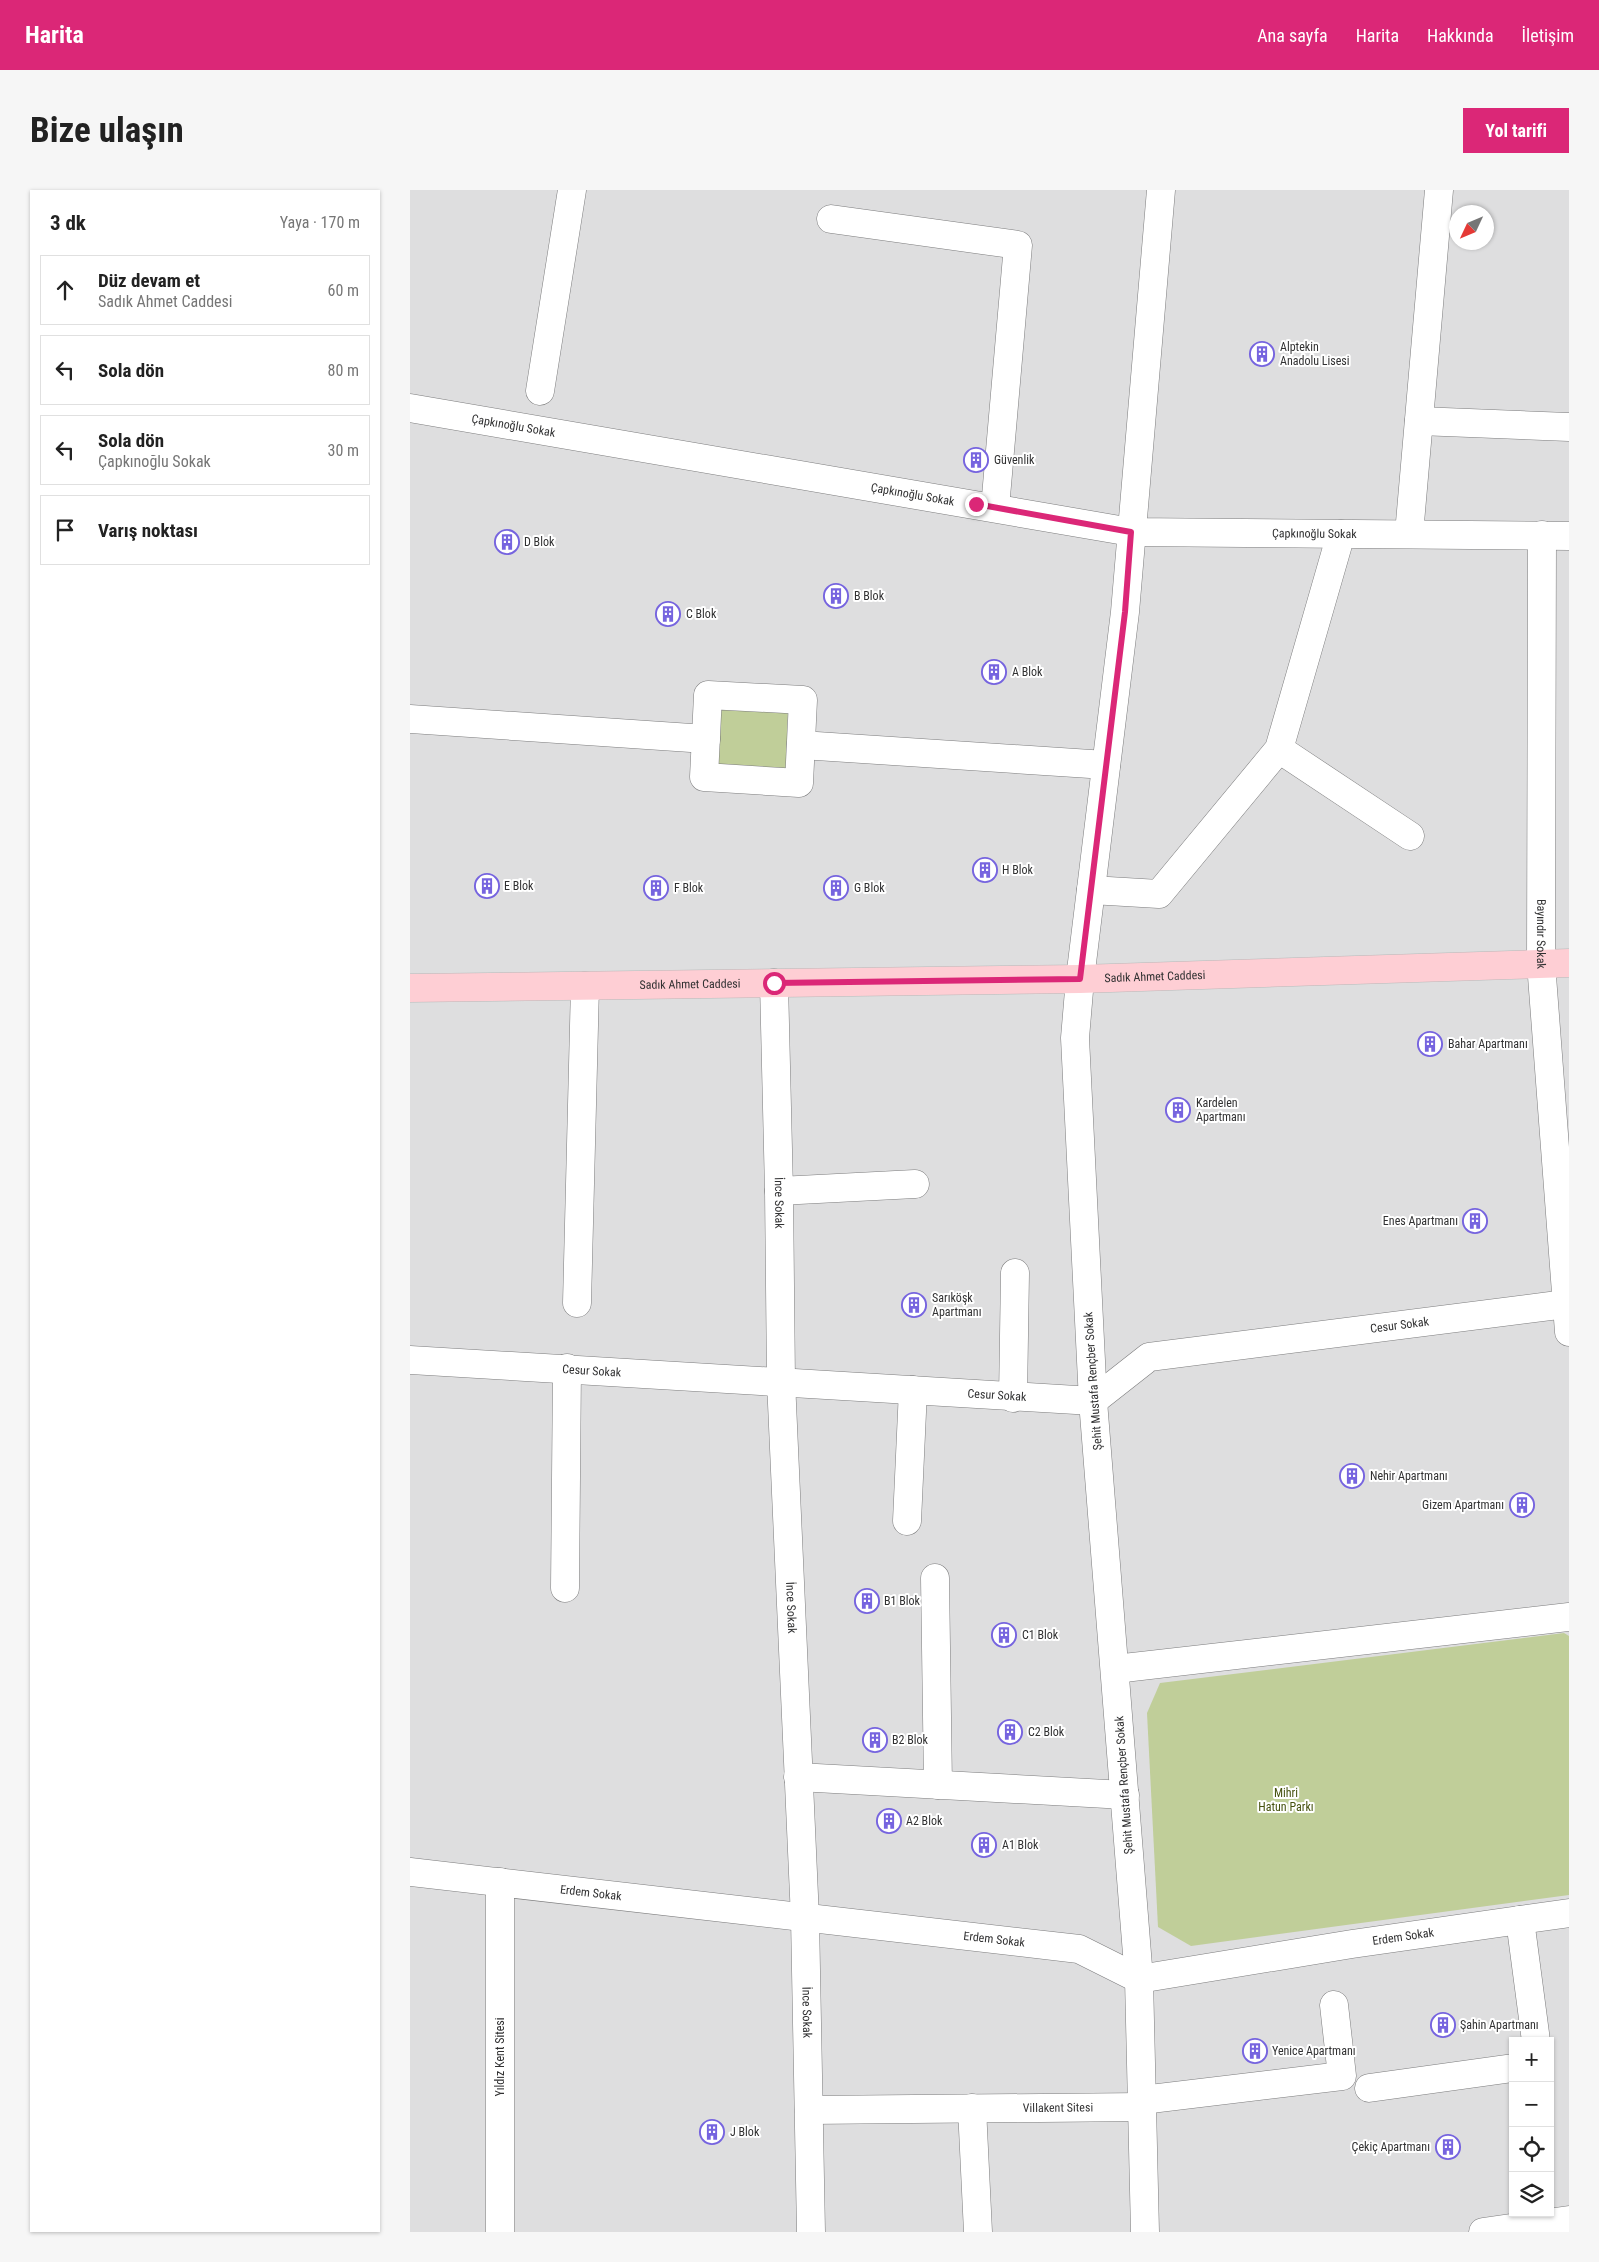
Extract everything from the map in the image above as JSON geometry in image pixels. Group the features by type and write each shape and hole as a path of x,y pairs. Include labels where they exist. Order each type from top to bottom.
{"main road":[{"name":"Sadık Ahmet Caddesi","path":"410,988 1080,979 1569,962"}],"street":[{"path":"540,391 572,190"},
{"name":"Şehit Mustafa Rençber Sokak","path":"1145,2232 1139,1979 1093,1401 1075,1038 1080,979 1125,612 1161,190"},
{"path":"1409,534 1439,190"},
{"path":"831,219 1018,245 995,508"},
{"name":"Çapkınoğlu Sokak","path":"410,408 1131,532 1569,536"},
{"path":"1419,422 1569,426"},
{"path":"1091,890 1158,894 1279,749 1341,534"},
{"name":"Bayındır Sokak","path":"1542,535 1541,963 1564,1202 1566,1304 1569,1332"},
{"path":"708,695 803,700 801,745 799,783 704,777 708,695"},
{"path":"410,719 706,738"},
{"path":"801,745 1106,765"},
{"path":"1279,749 1410,836"},
{"name":"İnce Sokak","path":"774,983 780,1191 781,1381 804,1918 811,2232"},
{"path":"577,1303 584,986"},
{"path":"780,1191 915,1184"},
{"path":"1013,1398 1015,1273"},
{"name":"Cesur Sokak","path":"410,1360 781,1381 1013,1398 1093,1401 1148,1357 1566,1304"},
{"path":"565,1588 567,1368"},
{"path":"907,1521 913,1390"},
{"path":"935,1578 938,1785"},
{"path":"1115,1669 1569,1617"},
{"path":"798,1777 1125,1795"},
{"name":"Erdem Sokak","path":"410,1872 1079,1949 1139,1979 1352,1944 1569,1913"},
{"name":"Yıldız Kent Sitesi","path":"500,1882 500,2232"},
{"path":"1520,1920 1535,2037"},
{"name":"Villakent Sitesi","path":"809,2110 1142,2103 1342,2076 1334,2005"},
{"path":"1369,2088 1509,2069"},
{"path":"972,2108 978,2232"},
{"path":"1483,2232 1569,2220"}],"green space":[{"path":"720,706 788,708 786,771 718,769"},
{"name":"Mihri Hatun Parkı","path":"1564,1633 1569,1636 1569,1895 1191,1946 1158,1927 1147,1713 1160,1683"}],"place":[{"name":"Alptekin Anadolu Lisesi","path":"1262,354"},
{"name":"Güvenlik","path":"976,460"},
{"name":"D Blok","path":"507,542"},
{"name":"B Blok","path":"836,596"},
{"name":"C Blok","path":"668,614"},
{"name":"A Blok","path":"994,672"},
{"name":"H Blok","path":"985,870"},
{"name":"E Blok","path":"487,886"},
{"name":"F Blok","path":"656,888"},
{"name":"G Blok","path":"836,888"},
{"name":"Bahar Apartmanı","path":"1430,1044"},
{"name":"Kardelen Apartmanı","path":"1178,1110"},
{"name":"Enes Apartmanı","path":"1475,1221"},
{"name":"Sarıköşk Apartmanı","path":"914,1305"},
{"name":"Nehir Apartmanı","path":"1352,1476"},
{"name":"Gizem Apartmanı","path":"1522,1505"},
{"name":"B1 Blok","path":"867,1601"},
{"name":"C1 Blok","path":"1004,1635"},
{"name":"C2 Blok","path":"1010,1732"},
{"name":"B2 Blok","path":"875,1740"},
{"name":"A2 Blok","path":"889,1821"},
{"name":"A1 Blok","path":"984,1845"},
{"name":"Şahin Apartmanı","path":"1443,2025"},
{"name":"Yenice Apartmanı","path":"1255,2051"},
{"name":"J Blok","path":"712,2132"},
{"name":"Çekiç Apartmanı","path":"1448,2147"}],"route":[{"path":"774,983 1080,979 1125,612 1131,532 976,504"}]}
